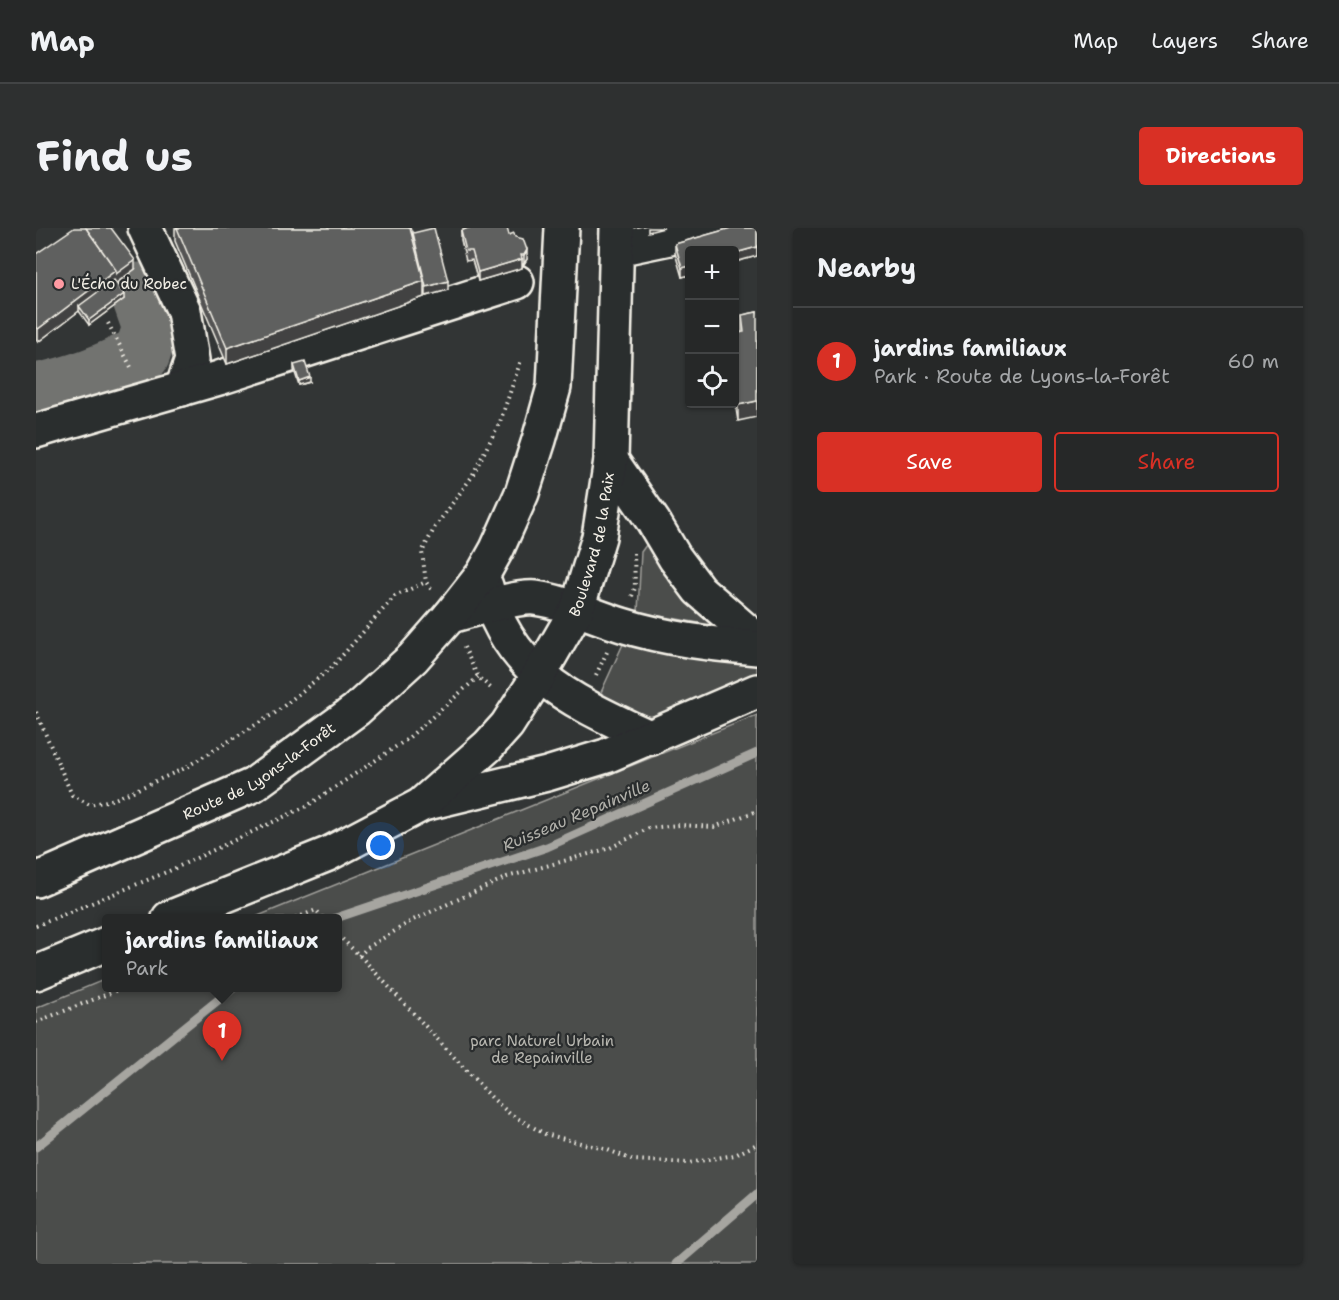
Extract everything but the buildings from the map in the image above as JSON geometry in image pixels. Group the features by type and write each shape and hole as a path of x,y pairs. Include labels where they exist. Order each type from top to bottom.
{"main road":[{"path":"145,228 184,311 192,360 182,389"},
{"path":"450,616 483,574 497,549 522,494 539,440 554,387 562,228"},
{"path":"617,238 698,232 711,228"},
{"name":"Boulevard de la Paix","path":"421,805 488,746 507,725 577,609 599,537 611,460 617,238"},
{"path":"36,431 182,389 517,282"},
{"path":"611,460 653,521 675,558 699,590 757,640"},
{"path":"483,574 491,605 512,648 539,675 581,705 651,738"},
{"path":"450,616 491,605 533,598 679,640 757,648"},
{"name":"Route de Lyons-la-Forêt","path":"36,880 253,785 356,710 413,658 450,616"},
{"path":"179,914 328,854 421,805 547,774 606,756 757,691"},
{"path":"36,973 102,946"}],"path":[{"path":"108,323 136,376"},
{"path":"36,712 72,795 90,805 115,799 183,769 275,713 332,667 395,596 426,582 422,552 435,527 471,478 500,422 522,358"},
{"path":"36,926 169,871 307,806 406,740 478,677"},
{"path":"359,956 367,948 412,920 507,877 610,848 649,828 679,825 714,827 757,811"},
{"path":"306,914 316,910 320,914"},
{"path":"342,939 492,1098 510,1114 545,1134 608,1150 633,1160 688,1163 735,1155 757,1144"},
{"path":"36,1022 111,992"}],"green space":[{"path":"649,541 716,626 638,612 641,552"},
{"path":"624,642 757,660 757,683 654,717 629,713 598,699"},
{"name":"parc Naturel Urbain de Repainville","path":"757,715 757,1264 36,1264 36,1008 102,981 102,992 342,992 342,914 263,914"}],"waterway":[{"path":"36,392 90,377 142,354 151,328 138,291"},
{"name":"Ruisseau Repainville","path":"342,916 547,847 757,753"},
{"name":"Ruisseau Repainville","path":"36,1147 228,992"},
{"name":"Ruisseau Repainville","path":"676,1264 757,1194"}],"place":[{"name":"L'Écho du Robec","path":"59,284"},
{"name":"jardins familiaux","path":"222,1061"}]}
